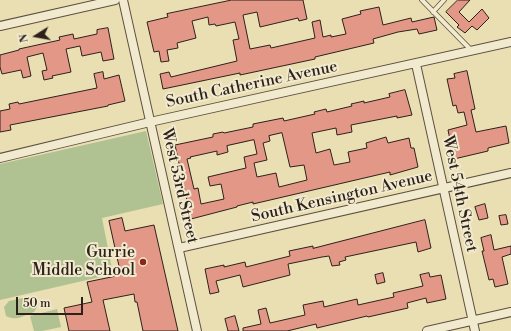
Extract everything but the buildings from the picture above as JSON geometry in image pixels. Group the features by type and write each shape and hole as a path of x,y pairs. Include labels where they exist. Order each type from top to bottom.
{"street":[{"path":"0,26 115,0"},
{"name":"West 53rd Street","path":"123,0 197,331"},
{"name":"South Catherine Avenue","path":"0,158 150,122 511,42"},
{"name":"West 54th Street","path":"416,64 475,331"},
{"name":"South Kensington Avenue","path":"179,248 511,173"},
{"path":"427,331 511,312"}],"lane":[{"path":"422,0 472,50"},
{"path":"433,12 444,0"}],"green space":[{"path":"146,131 163,204 102,218 113,274 0,300 0,164"},
{"path":"28,297 35,301 37,307 34,312 17,318 10,318 6,316 4,307 9,301"},
{"path":"57,309 61,327 34,331 30,316"}],"place":[{"name":"Gurrie Middle School","path":"143,262"}]}
